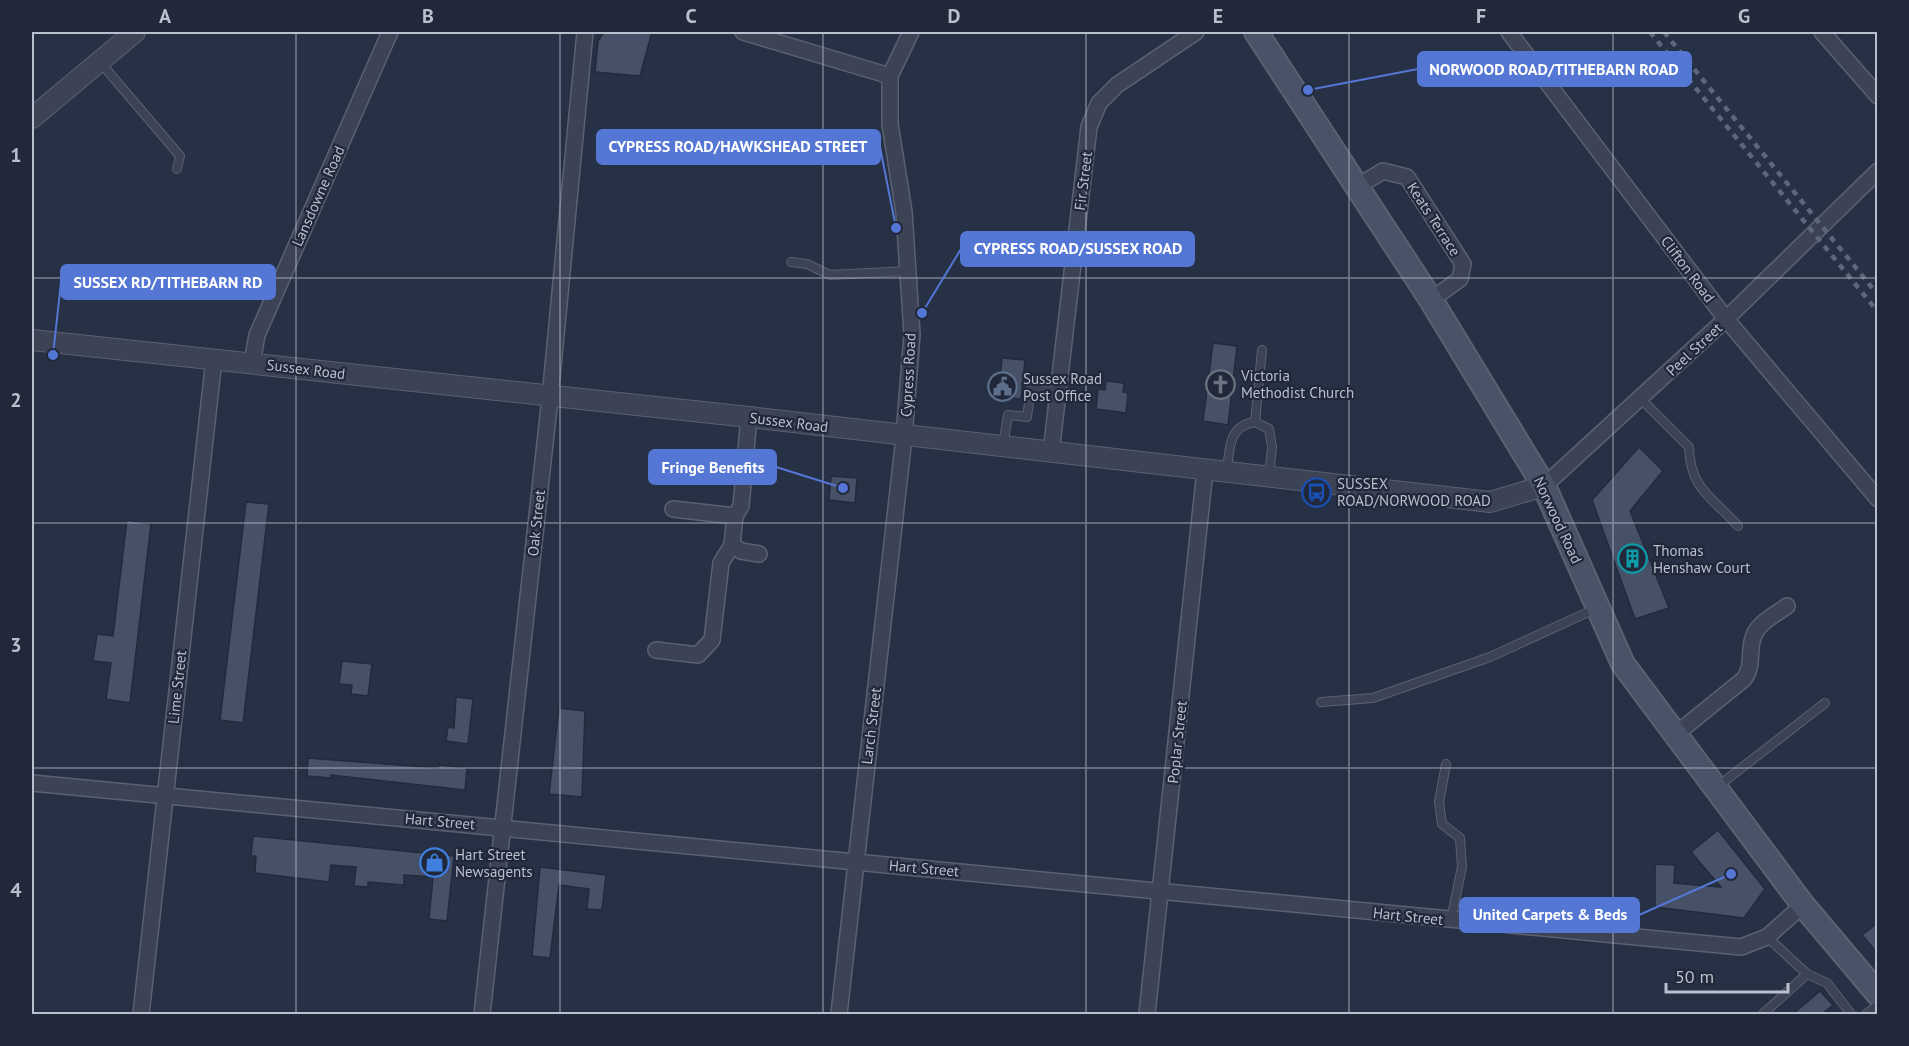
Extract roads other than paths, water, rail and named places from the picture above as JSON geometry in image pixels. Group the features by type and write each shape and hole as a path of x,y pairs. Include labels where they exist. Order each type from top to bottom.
{"main road":[{"name":"Norwood Road","path":"1256,32 1431,300 1544,486 1623,664 1803,905 1878,994"}],"street":[{"path":"32,118 135,32"},
{"name":"Lansdowne Road","path":"252,363 256,335 390,32"},
{"name":"Oak Street","path":"483,1014 550,398 585,32"},
{"path":"743,32 890,76"},
{"name":"Cypress Road","path":"904,437 912,334 904,212 891,124 890,76 911,32"},
{"name":"Fir Street","path":"1051,453 1089,127 1099,104 1117,85 1197,32"},
{"name":"Clifton Road","path":"1509,32 1726,319 1878,499"},
{"path":"1822,32 1878,96"},
{"name":"Keats Terrace","path":"1358,186 1383,171 1407,177 1463,264 1460,279 1431,300"},
{"name":"Peel Street","path":"1544,486 1726,319 1841,210 1878,171"},
{"name":"Sussex Road","path":"32,340 550,398 749,417 904,437 1490,502 1544,486"},
{"name":"Lime Street","path":"141,1014 214,359"},
{"path":"656,650 698,655 712,640 721,563 732,545 735,516 741,506 749,417"},
{"name":"Larch Street","path":"838,1014 904,437"},
{"name":"Poplar Street","path":"1147,1014 1205,470"},
{"path":"673,509 735,516"},
{"path":"732,545 741,551 759,554"},
{"path":"1676,734 1744,679 1751,667 1751,645 1755,632 1787,606"},
{"name":"Hart Street","path":"32,783 502,826 1740,947 1767,937 1803,905"}],"lane":[{"path":"99,61 180,156 177,169"},
{"path":"791,261 807,264 830,275 908,271"},
{"path":"1255,422 1262,350"},
{"path":"1003,448 1008,415 1027,417 1031,389 1058,392"},
{"path":"1641,399 1689,447 1690,469 1701,489 1738,526"},
{"path":"1227,472 1232,435 1237,428 1255,422 1269,429 1272,437 1269,477"},
{"path":"1321,702 1373,699 1490,657 1598,608"},
{"path":"1716,788 1825,703"},
{"path":"1446,764 1439,802 1442,824 1460,838 1462,867 1451,920"},
{"path":"1767,937 1807,974 1827,983 1851,1014"},
{"path":"1763,1014 1807,974"},
{"path":"1866,1014 1878,1005"}],"railway":[{"path":"1650,32 1878,312"},
{"path":"1664,32 1878,295"}],"place":[{"name":"NORWOOD ROAD/TITHEBARN ROAD","path":"1308,90"},
{"name":"CYPRESS ROAD/HAWKSHEAD STREET","path":"896,228"},
{"name":"CYPRESS ROAD/SUSSEX ROAD","path":"922,313"},
{"name":"SUSSEX RD/TITHEBARN RD","path":"53,355"},
{"name":"Victoria Methodist Church","path":"1220,384"},
{"name":"Sussex Road Post Office","path":"1002,387"},
{"name":"Fringe Benefits","path":"843,488"},
{"name":"SUSSEX ROAD/NORWOOD ROAD","path":"1316,492"},
{"name":"Thomas Henshaw Court","path":"1632,559"},
{"name":"Hart Street Newsagents","path":"434,863"},
{"name":"United Carpets & Beds","path":"1731,874"}]}
